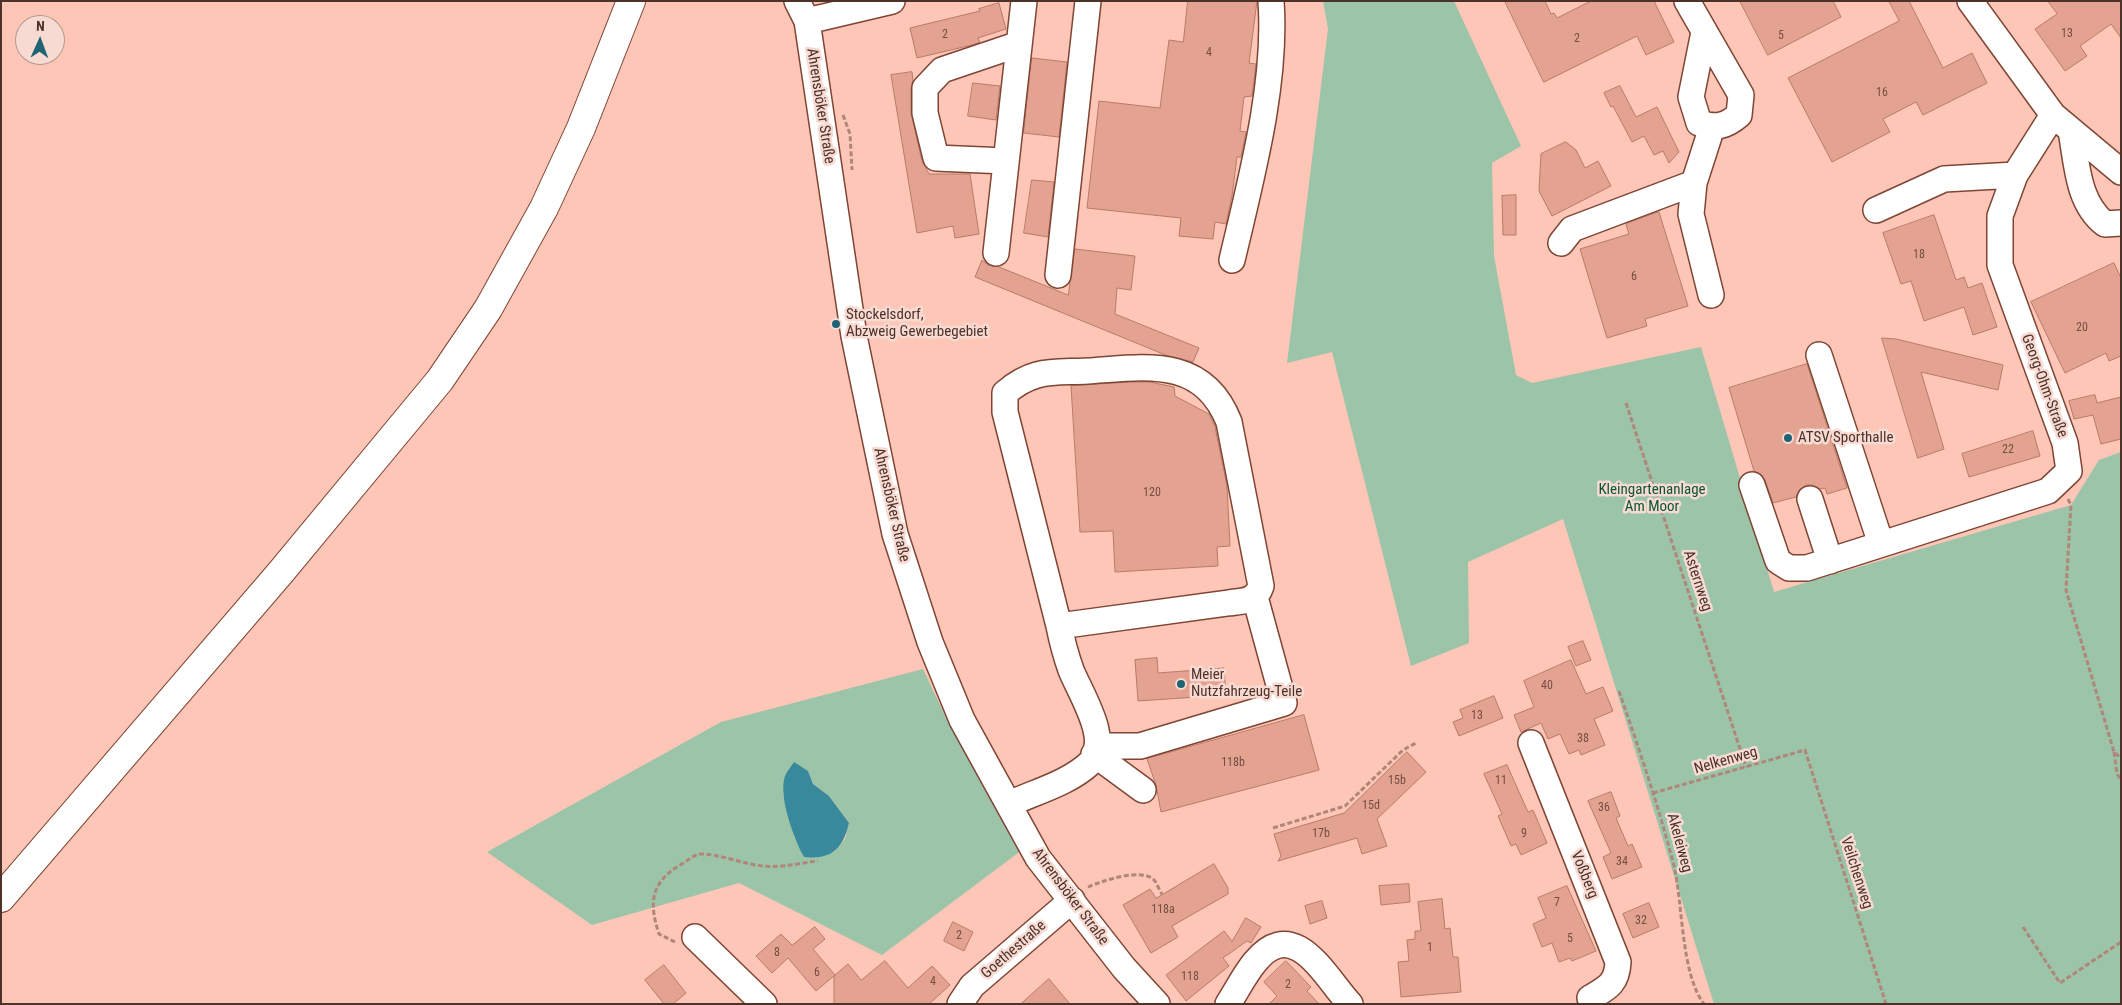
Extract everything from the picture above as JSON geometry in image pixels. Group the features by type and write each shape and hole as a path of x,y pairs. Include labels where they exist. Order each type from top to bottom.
{"main road":[{"path":"1,898 281,572 440,380 488,309 544,208 581,128 631,4"}],"street":[{"path":"802,11 892,1"},
{"path":"996,253 1024,1"},
{"path":"1058,275 1088,1"},
{"path":"1232,260 1258,150 1269,65 1270,1"},
{"path":"1686,1 1742,95 1739,115 1728,125 1712,127 1698,124 1691,97 1704,32"},
{"path":"1970,1 2062,123 2121,172"},
{"name":"Ahrensböker Straße","path":"802,11 854,336 895,534 930,642 962,720 1038,858 1124,968 1158,1004"},
{"path":"1006,161 936,158 925,113 925,88 942,70 1019,44"},
{"path":"2062,123 2089,208 2105,224 2121,223"},
{"name":"Georg-Ohm-Straße","path":"2058,483 2069,470 2065,443 2000,265 2000,216 2014,175 2062,123"},
{"path":"1711,294 1691,214 1694,183 1712,127"},
{"path":"1876,210 1944,179 2014,175"},
{"path":"1561,243 1572,229 1694,183"},
{"path":"1819,355 1881,544"},
{"path":"1008,804 1075,775 1092,761 1096,750 1092,716 1067,660 1005,412 1005,393 1032,374 1153,366 1186,375 1205,387 1221,402 1229,422 1261,586 1258,594 1254,597 1228,604 1059,626"},
{"path":"1752,485 1778,561 1789,568 1806,568 2048,491 2058,483"},
{"path":"1810,499 1830,561"},
{"path":"1096,750 1140,746 1284,703 1254,597"},
{"name":"Voßberg","path":"1531,743 1618,962 1617,975 1608,987 1586,1002"},
{"path":"1096,750 1143,790"},
{"name":"Goethestraße","path":"960,1004 972,986 1072,900"},
{"path":"695,937 764,1004"},
{"path":"1228,1004 1255,961 1270,947 1286,944 1301,948 1311,956 1350,1004"}],"path":[{"name":"Asternweg","path":"1626,403 1746,767"},
{"path":"2058,483 2071,505 2066,590 2114,752 2117,774 2121,780"},
{"name":"Akeleiweg","path":"1619,690 1653,793 1681,898 1686,949 1693,985 1704,1004"},
{"path":"1273,828 1345,806 1403,750 1416,743"},
{"name":"Nelkenweg","path":"1653,793 1805,750"},
{"name":"Veilchenweg","path":"1805,750 1886,1004"},
{"path":"2114,752 2121,758"},
{"path":"695,937 674,942 659,934 654,918 653,902 656,887 667,872 698,854 716,855 732,861 765,866 818,861"},
{"path":"1072,900 1089,886 1141,874 1154,879 1162,894"},
{"path":"2023,927 2060,982 2121,942"}],"green space":[{"name":"Kleingartenanlage Am Moor","path":"1323,1 1454,1 1521,146 1492,163 1494,256 1516,375 1532,383 1701,347 1774,592 2071,505 2099,460 2121,452 2121,1004 1714,1004 1563,519 1468,562 1469,643 1411,666 1332,352 1287,363 1328,29"},
{"path":"923,669 949,724 1022,850 882,955 739,883 592,925 487,852 721,722","holes":["808,771 813,784 830,797 849,823 845,839 834,852 795,839 783,792"]}],"water":[{"path":"794,762 808,771 813,784 829,796 849,823 839,846 822,857 804,857 788,817 783,784 786,774"}],"building":[{"path":"1188,1 1257,1 1249,63 1256,64 1252,96 1244,97 1240,131 1246,132 1241,157 1237,157 1226,224 1215,222 1213,239 1179,236 1181,218 1087,208 1099,101 1160,108 1169,40 1183,42"},
{"path":"1505,1 1545,1 1551,14 1554,13 1557,18 1591,1 1654,1 1674,42 1646,55 1637,36 1544,82"},
{"path":"1740,1 1833,1 1841,17 1768,55"},
{"path":"1889,1 1909,1 1943,68 1972,53 1987,83 1923,115 1916,102 1883,119 1890,132 1832,162 1788,78 1899,21"},
{"path":"2048,1 2121,1 2121,38 2111,24 2080,46 2087,56 2065,71 2035,29 2057,14"},
{"path":"999,3 1006,29 978,38 980,42 972,45 917,58 910,28 980,11 979,9"},
{"path":"1032,58 1067,62 1059,137 1024,133"},
{"path":"912,72 911,113 922,161 929,174 970,174 979,234 955,238 953,226 917,233 891,75"},
{"path":"973,83 1000,86 996,120 968,116"},
{"path":"1620,86 1636,117 1657,107 1679,152 1669,163 1663,151 1654,155 1644,136 1632,142 1604,93"},
{"path":"1566,142 1576,150 1585,168 1598,161 1611,186 1552,216 1539,191 1541,154"},
{"path":"1032,180 1054,182 1048,237 1024,233"},
{"path":"1516,195 1516,235 1503,235 1502,196"},
{"path":"1659,212 1688,306 1645,319 1647,326 1607,338 1580,249 1629,234 1626,224"},
{"path":"1934,215 1956,280 1964,277 1968,288 1982,283 1997,327 1973,335 1964,307 1924,321 1911,281 1901,284 1883,233"},
{"path":"1075,249 1135,256 1131,290 1117,288 1115,314 1199,348 1193,362 1168,356 975,277 982,260 988,265 999,267 1068,295"},
{"path":"2114,263 2121,278 2121,356 2109,361 2106,353 2065,373 2031,302"},
{"path":"1882,338 1896,339 2003,365 1998,390 1921,372 1944,449 1918,458"},
{"name":"ATSV Sporthalle","path":"1807,364 1847,488 1827,494 1825,488 1820,489 1813,485 1806,485 1799,490 1796,497 1773,503 1765,480 1761,474 1754,471 1729,388"},
{"path":"1150,382 1174,387 1175,396 1209,414 1215,427 1227,486 1230,546 1217,547 1218,566 1115,572 1113,531 1080,532 1071,386"},
{"path":"2095,395 2097,403 2121,397 2121,439 2101,444 2093,415 2074,419 2069,401"},
{"path":"2033,431 2040,456 1969,477 1962,454"},
{"path":"1583,641 1591,660 1576,666 1568,647"},
{"name":"Meier Nutzfahrzeug-Teile","path":"1157,658 1158,673 1224,668 1226,695 1138,701 1135,660"},
{"path":"1571,660 1586,694 1603,687 1613,711 1594,719 1605,745 1581,755 1579,750 1569,754 1560,734 1548,739 1541,723 1521,732 1514,715 1534,707 1524,681"},
{"path":"1494,696 1503,718 1459,736 1453,722 1463,718 1460,710"},
{"path":"1304,715 1319,770 1161,812 1156,785 1147,759"},
{"path":"1407,752 1426,772 1377,819 1387,846 1362,854 1357,838 1278,861 1281,856 1274,834 1344,813"},
{"path":"1507,765 1528,812 1533,810 1547,843 1521,855 1516,844 1511,846 1498,816 1502,814 1484,774"},
{"path":"1611,792 1620,816 1616,818 1628,846 1632,844 1642,867 1612,879 1603,857 1611,853 1588,801"},
{"path":"1214,864 1228,888 1228,894 1172,926 1178,937 1151,953 1123,905 1150,889 1156,898"},
{"path":"1409,884 1410,902 1381,905 1379,886"},
{"path":"1567,886 1596,951 1572,961 1570,958 1559,962 1552,943 1542,947 1533,924 1546,918 1538,898"},
{"path":"1442,899 1445,929 1450,928 1453,957 1458,957 1461,992 1401,997 1398,962 1409,961 1407,940 1415,939 1415,931 1421,931 1418,902"},
{"path":"1322,901 1327,918 1310,924 1305,906"},
{"path":"1649,903 1659,927 1633,938 1623,914"},
{"path":"1246,918 1261,927 1251,943 1247,941 1223,958 1229,966 1186,1001 1166,975 1224,931 1232,941"},
{"path":"953,922 973,932 964,951 944,941"},
{"path":"815,927 825,939 813,949 835,975 816,991 788,958 772,973 756,956 781,934 792,945"},
{"path":"885,961 908,988 932,966 950,985 929,1004 834,1004 834,976 848,964 861,980"},
{"path":"1286,961 1311,987 1307,991 1319,1004 1269,1004 1277,996 1264,982"},
{"path":"664,965 686,993 673,1004 664,1004 645,980"},
{"path":"1049,979 1070,1004 1021,1004"}],"place":[{"name":"Stockelsdorf, Abzweig Gewerbegebiet","path":"836,324"},
{"name":"ATSV Sporthalle","path":"1788,438"},
{"name":"Meier Nutzfahrzeug-Teile","path":"1181,684"}]}
